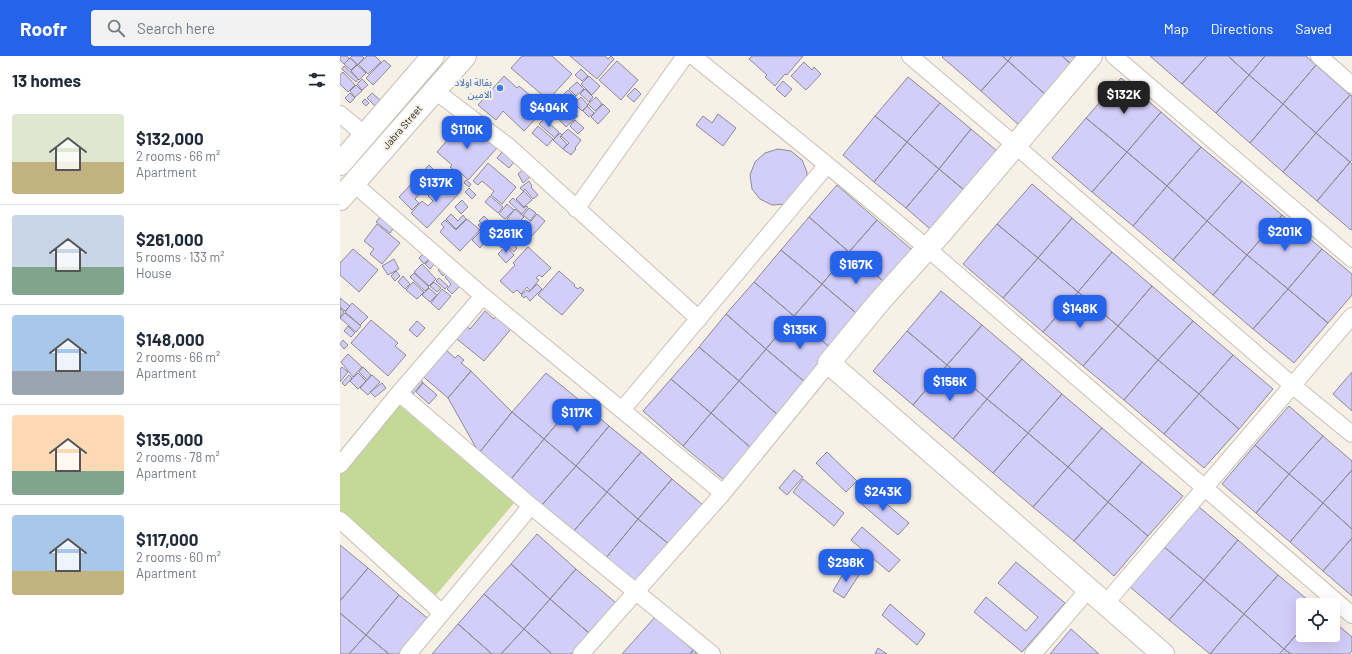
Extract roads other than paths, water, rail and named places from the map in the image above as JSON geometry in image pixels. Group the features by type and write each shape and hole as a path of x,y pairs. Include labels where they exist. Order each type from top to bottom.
{"street":[{"path":"340,164 433,56"},
{"name":"Jabra Street","path":"347,191 465,56"},
{"path":"576,209 685,56"},
{"path":"693,56 927,248 1203,488 1352,614"},
{"path":"581,654 722,493 880,301 1091,56"},
{"path":"1114,56 1352,259"},
{"path":"1319,56 1352,84"},
{"path":"919,59 1015,145 1292,385 1352,434"},
{"path":"434,90 508,146 699,319"},
{"path":"340,114 365,135"},
{"path":"622,410 827,165"},
{"path":"347,191 483,296 722,493"},
{"path":"340,465 399,393 483,296"},
{"path":"1104,604 1352,316"},
{"path":"829,363 1163,654"},
{"path":"399,393 531,506 712,654"},
{"path":"408,654 531,506"},
{"path":"340,520 442,613"},
{"path":"1033,654 1088,590"}],"place":[{"name":"بقالة اولاد الامين","path":"500,88"}]}
